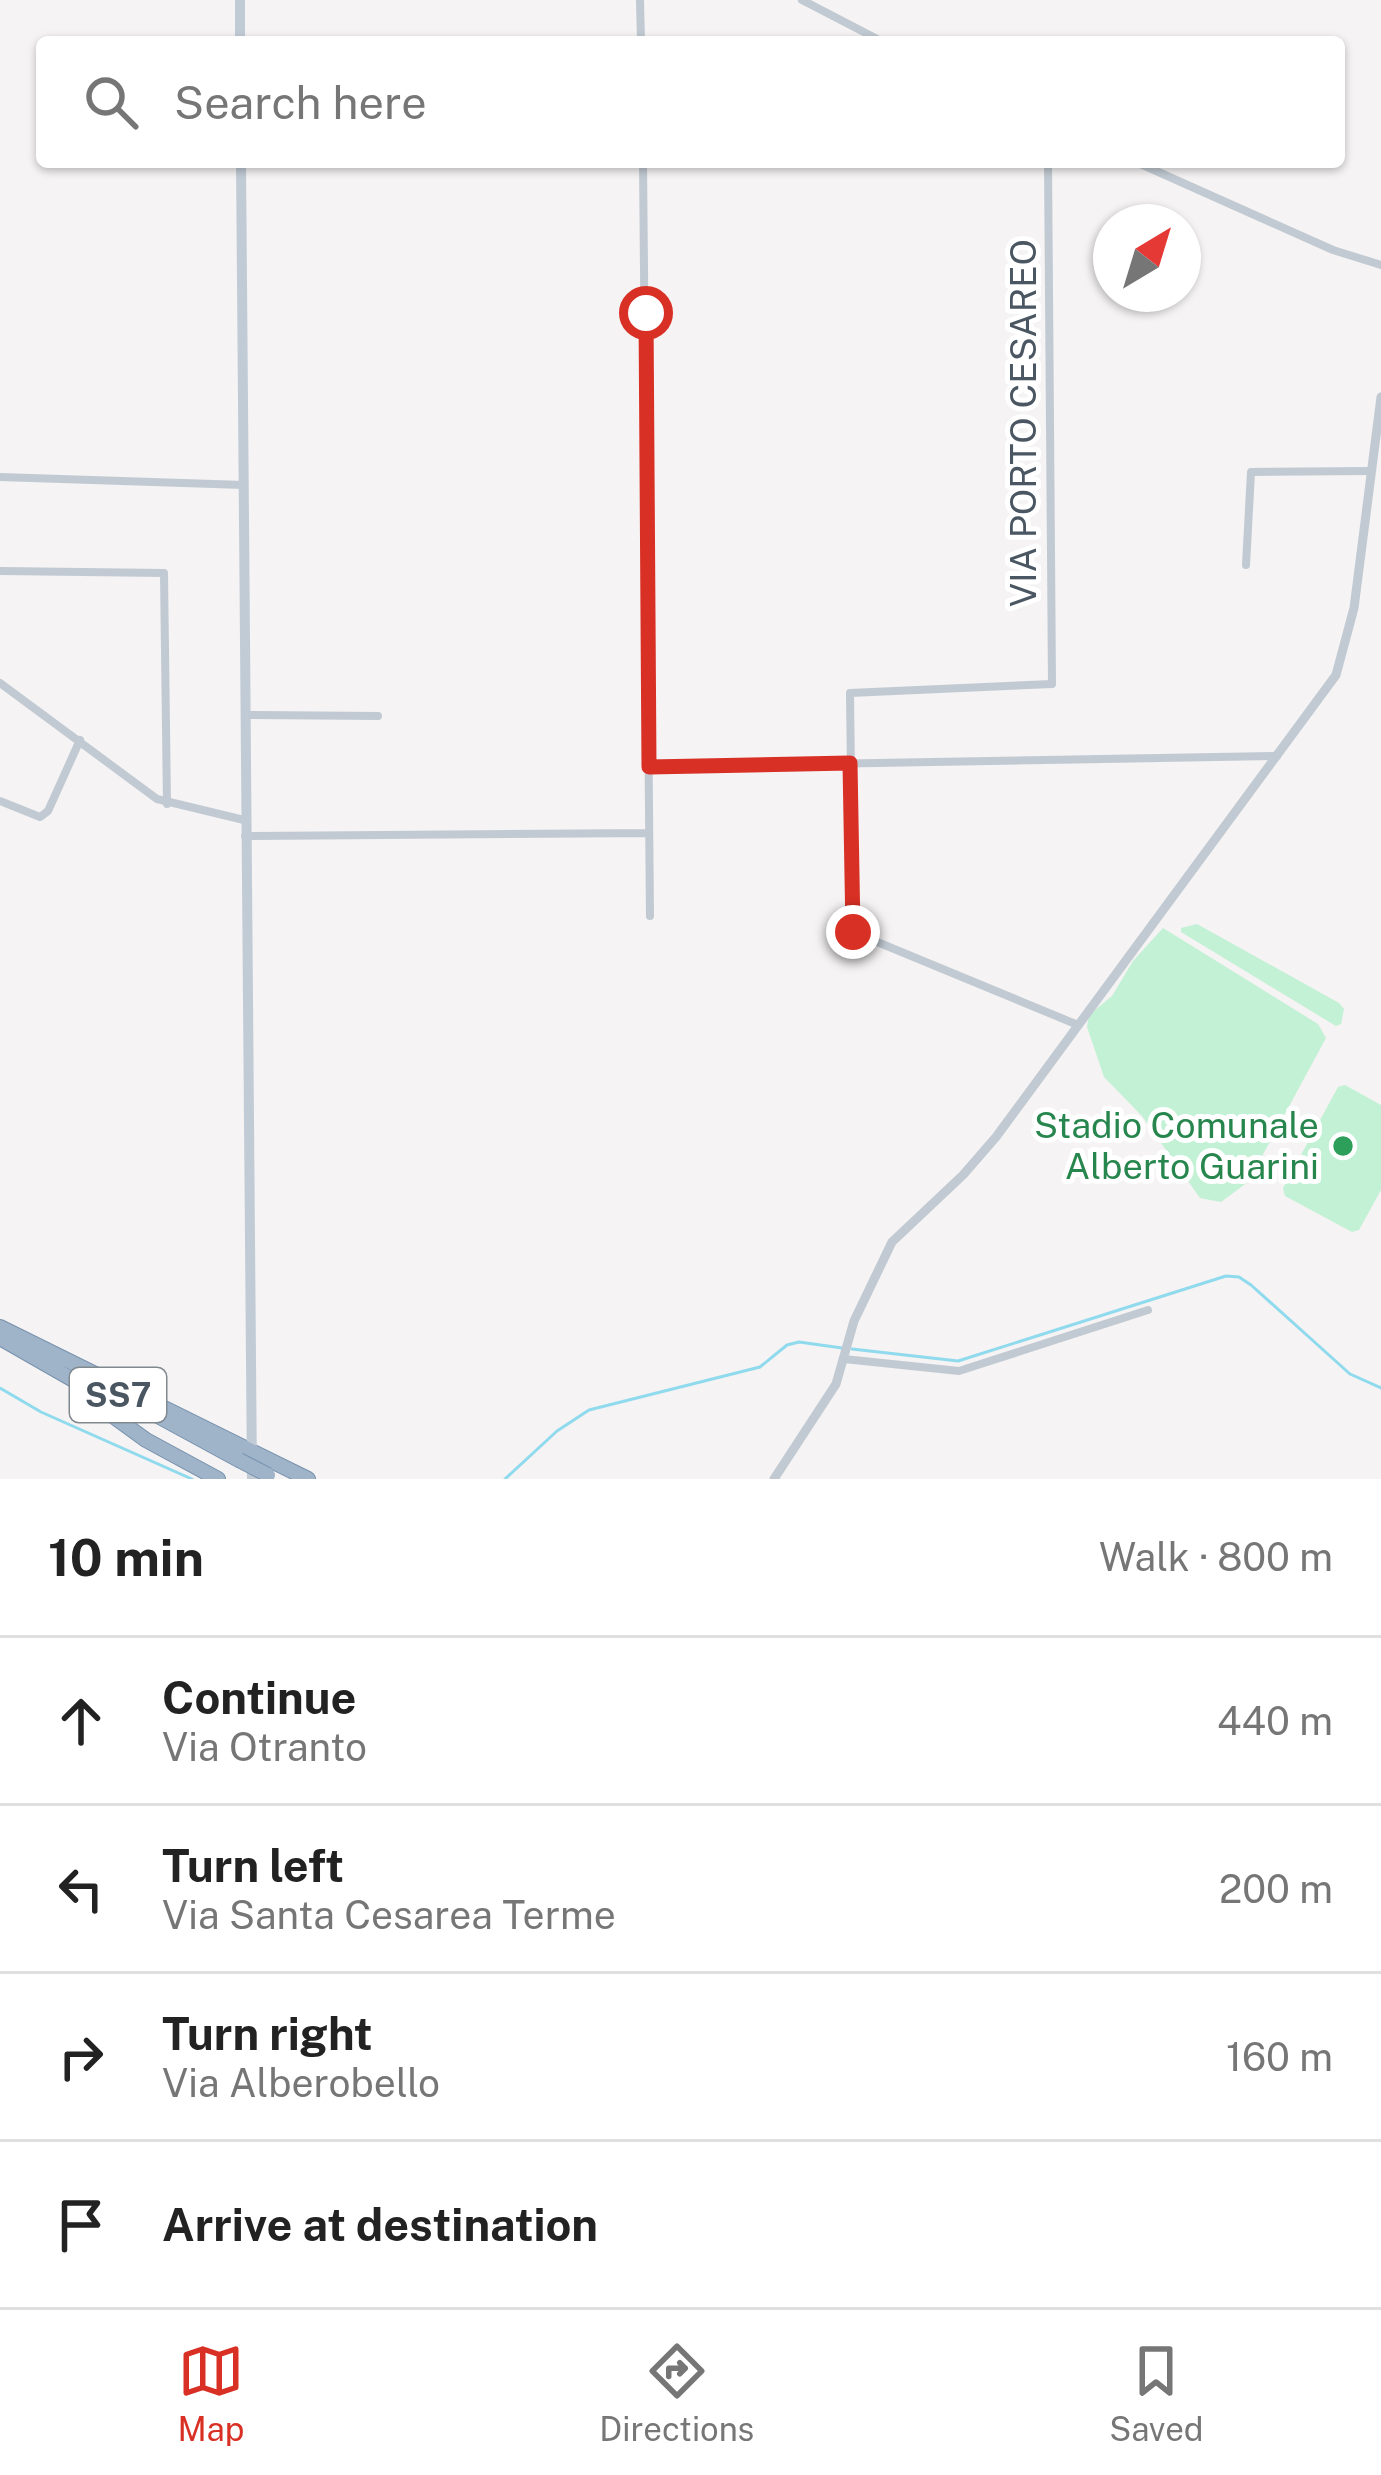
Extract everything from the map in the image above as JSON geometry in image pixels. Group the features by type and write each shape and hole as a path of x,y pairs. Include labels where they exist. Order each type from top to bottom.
{"highway":[{"path":"2,1334 224,1436 242,1460 308,1479"},
{"path":"2,1334 146,1440 218,1479"},
{"name":"SS7","path":"2,1334 242,1460 263,1478"}],"main road":[{"path":"240,0 240,36"},
{"path":"241,168 251,1408 242,1460"},
{"path":"224,1436 244,1427 251,1408"}],"street":[{"path":"640,0 641,36"},
{"path":"802,0 871,36"},
{"path":"644,168 650,916"},
{"name":"VIA PORTO CESAREO","path":"850,763 850,693 1052,684 1048,168"},
{"path":"1149,168 1333,250 1381,266"},
{"path":"774,1479 827,1401 868,1284 892,1242 979,1158 1336,675 1347,641 1381,397"},
{"path":"1246,565 1251,472 1371,471"},
{"path":"0,477 244,485"},
{"path":"0,571 164,573 167,804"},
{"path":"0,683 167,804 244,820"},
{"path":"246,715 378,716"},
{"path":"0,801 40,817 48,811 80,740"},
{"path":"649,767 1280,756"},
{"path":"850,763 853,932 1078,1025"},
{"path":"245,836 649,833"},
{"path":"844,1359 959,1372 1148,1310"}],"green space":[{"path":"1197,924 1339,1003 1344,1009 1341,1024 1336,1026 1181,932"},
{"path":"1163,928 1318,1024 1326,1038 1248,1182 1221,1202 1200,1198 1142,1116 1104,1077 1087,1027 1089,1015 1112,996 1133,961"},
{"name":"Stadio Comunale Alberto Guarini","path":"1345,1085 1381,1105 1381,1190 1359,1230 1352,1232 1285,1196 1283,1188 1338,1087"}],"waterway":[{"path":"852,1349 958,1361 1226,1276 1251,1285 1350,1374 1381,1388"},
{"path":"505,1479 557,1431 589,1410 760,1367 787,1345 799,1342 842,1348"},
{"path":"0,1388 41,1412 192,1479"}],"place":[{"name":"Stadio Comunale Alberto Guarini","path":"1343,1146"}],"route":[{"path":"646,313 649,767 850,763 853,932"}]}
